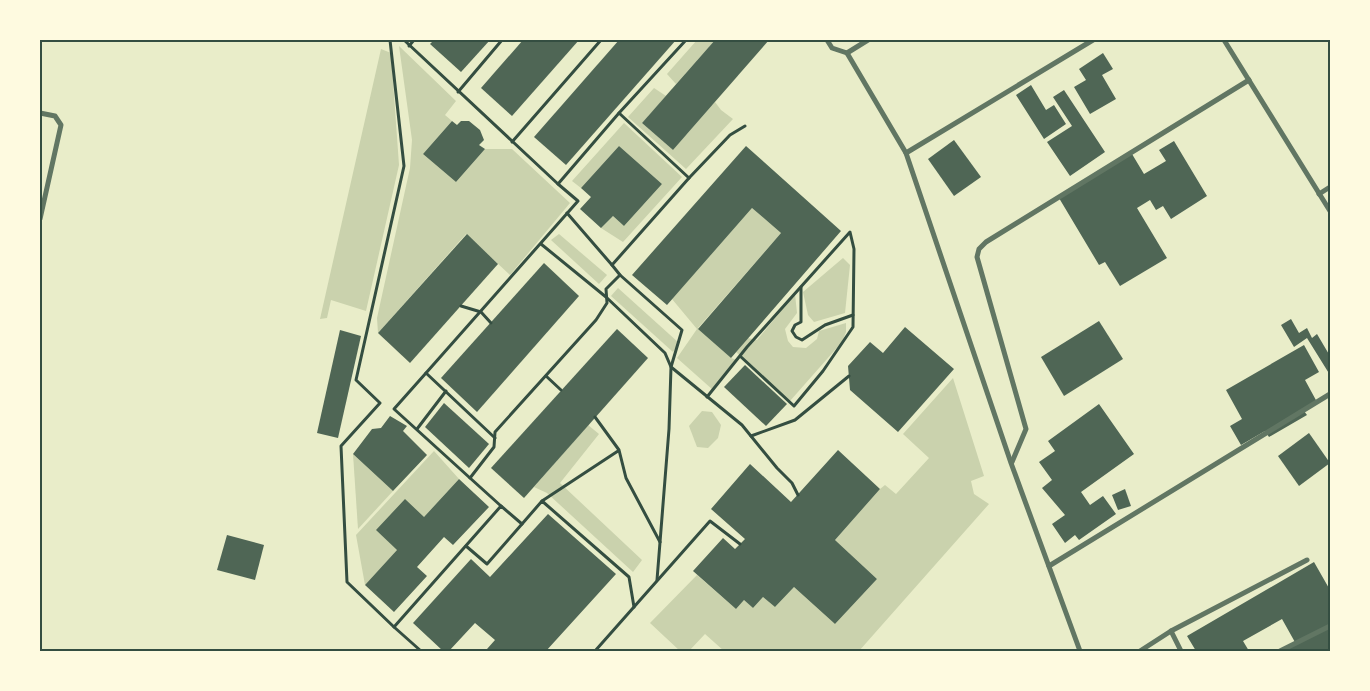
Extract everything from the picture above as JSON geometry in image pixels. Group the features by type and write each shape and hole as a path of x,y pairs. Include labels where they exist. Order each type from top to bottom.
{"street":[{"path":"827,40 832,48 847,53 906,153 1011,463 1080,651"},
{"path":"847,53 868,40"},
{"path":"906,153 1093,40"},
{"path":"1224,40 1330,211"},
{"path":"1011,463 1026,429 977,256 979,250 986,242 1249,80"},
{"path":"40,113 55,116 61,125 40,219"},
{"path":"1319,194 1330,187"},
{"path":"1049,566 1330,394"},
{"path":"1140,651 1171,631 1307,560"},
{"path":"1280,651 1330,626"},
{"path":"1171,631 1181,651"}],"path":[{"path":"390,40 404,166 356,380 380,404 341,446 347,582 421,651"},
{"path":"404,40 512,142 578,200 394,409 522,524"},
{"path":"409,46 414,40"},
{"path":"458,92 502,40"},
{"path":"512,142 601,40"},
{"path":"558,184 619,113 686,40"},
{"path":"619,113 689,178"},
{"path":"612,265 730,134 745,126"},
{"path":"567,213 620,275 682,330 671,367 670,429 657,580"},
{"path":"707,397 740,356 850,232 854,249 853,327 823,371 794,406 740,356"},
{"path":"541,244 606,297 665,353 671,367 742,425 792,483 798,495"},
{"path":"470,478 494,447 495,432 596,320 607,303 606,289 620,275"},
{"path":"801,286 801,322 795,325 792,331 796,337 802,340 825,324 853,315"},
{"path":"461,306 481,312 491,323"},
{"path":"426,373 495,438"},
{"path":"546,376 561,390"},
{"path":"751,436 795,420 848,376"},
{"path":"417,430 446,391"},
{"path":"595,417 619,450 626,478 660,543"},
{"path":"466,546 487,564 542,501 619,450"},
{"path":"542,501 629,577 634,607"},
{"path":"394,627 501,506"},
{"path":"596,651 710,521 740,544"}],"green space":[{"path":"697,40 715,40 676,84 667,74"},
{"path":"399,46 456,101 445,115 452,121 423,154 456,182 485,149 512,149 570,203 510,275 466,234 378,333 377,318 410,168 412,140"},
{"path":"381,49 391,53 399,165 366,311 331,300 327,318 320,319"},
{"path":"654,88 666,96 642,123 673,150 715,102 721,110 733,119 686,169 628,117"},
{"path":"624,123 682,177 623,242 601,228 613,216 624,226 662,184 619,146 581,188 572,181"},
{"path":"752,208 781,233 698,328 731,358 737,360 713,390 677,358 697,329 672,299"},
{"path":"559,234 607,275 599,284 551,240"},
{"path":"843,258 850,265 845,313 814,322 808,315 803,292"},
{"path":"618,288 679,343 673,352 611,296"},
{"path":"795,294 797,313 785,329 788,341 793,347 806,348 817,339 819,331 846,323 846,332 842,342 790,401 736,352 748,338 757,340"},
{"path":"953,378 984,476 971,481 974,494 989,504 859,651 724,651 705,634 689,651 680,651 650,623 697,575 736,609 744,600 753,608 763,597 775,607 794,587 835,624 877,579 835,540 880,489 885,485 896,494 929,458 903,434"},
{"path":"702,411 712,412 721,425 718,438 708,448 697,447 689,426"},
{"path":"588,425 599,434 560,483 642,560 633,572 547,493 534,487"},
{"path":"434,451 459,479 424,517 377,530 397,550 365,585 356,535"},
{"path":"353,454 393,491 358,529"}],"building":[{"path":"434,40 490,40 461,72 430,44"},
{"path":"523,40 579,40 512,116 481,88"},
{"path":"619,40 676,40 566,165 534,137"},
{"path":"715,40 769,40 673,150 642,123"},
{"path":"1103,53 1113,69 1102,75 1116,99 1090,114 1074,87 1086,80 1079,69"},
{"path":"1031,85 1046,110 1054,105 1066,124 1044,139 1016,95"},
{"path":"1064,90 1105,152 1070,176 1047,142 1072,126 1053,97"},
{"path":"452,121 457,125 461,121 469,121 480,130 484,140 479,145 485,149 456,182 423,154"},
{"path":"954,140 981,177 954,196 928,159"},
{"path":"1174,141 1207,196 1171,219 1163,206 1156,210 1150,200 1137,208 1167,258 1120,286 1105,262 1099,265 1059,198 1132,154 1144,174 1166,161 1159,150"},
{"path":"619,146 662,184 624,226 613,216 601,228 580,209 591,197 581,188"},
{"path":"746,146 841,231 731,358 698,329 781,233 752,208 667,305 632,275"},
{"path":"467,234 498,264 410,363 378,333"},
{"path":"544,263 579,296 477,412 441,378"},
{"path":"1291,319 1299,333 1307,328 1312,338 1317,334 1330,356 1330,375 1307,338 1294,347 1281,325"},
{"path":"1099,321 1123,359 1064,396 1041,357"},
{"path":"905,327 954,369 898,432 850,390 848,366 870,342 883,353"},
{"path":"617,329 648,358 524,498 491,468"},
{"path":"340,330 361,336 338,438 317,433"},
{"path":"1304,345 1319,372 1305,380 1317,402 1304,411 1307,415 1269,437 1265,431 1241,445 1230,426 1242,419 1226,390"},
{"path":"745,365 787,404 766,426 724,387"},
{"path":"444,403 489,444 469,468 425,427"},
{"path":"1099,404 1134,454 1081,492 1090,505 1103,496 1116,514 1079,540 1075,535 1065,543 1052,524 1065,515 1042,488 1052,480 1039,462 1055,451 1048,441"},
{"path":"390,416 407,426 403,431 427,455 393,491 353,454 372,429 381,428"},
{"path":"1309,433 1330,463 1299,486 1278,456"},
{"path":"838,450 880,489 835,540 877,579 835,624 794,587 775,607 763,597 753,608 744,600 736,609 693,571 723,538 735,549 745,539 711,509 750,464 791,502"},
{"path":"459,479 489,507 453,545 444,537 417,567 427,576 394,612 365,585 397,550 376,530 405,499 424,517"},
{"path":"1125,489 1131,506 1118,510 1112,495"},
{"path":"548,514 616,574 546,651 489,651 487,649 495,640 475,623 449,651 443,651 413,623 471,559 490,577"},
{"path":"227,535 264,545 255,580 217,570"},
{"path":"1314,562 1330,590 1330,651 1284,651 1296,644 1282,619 1243,641 1249,651 1196,651 1187,636"}]}
